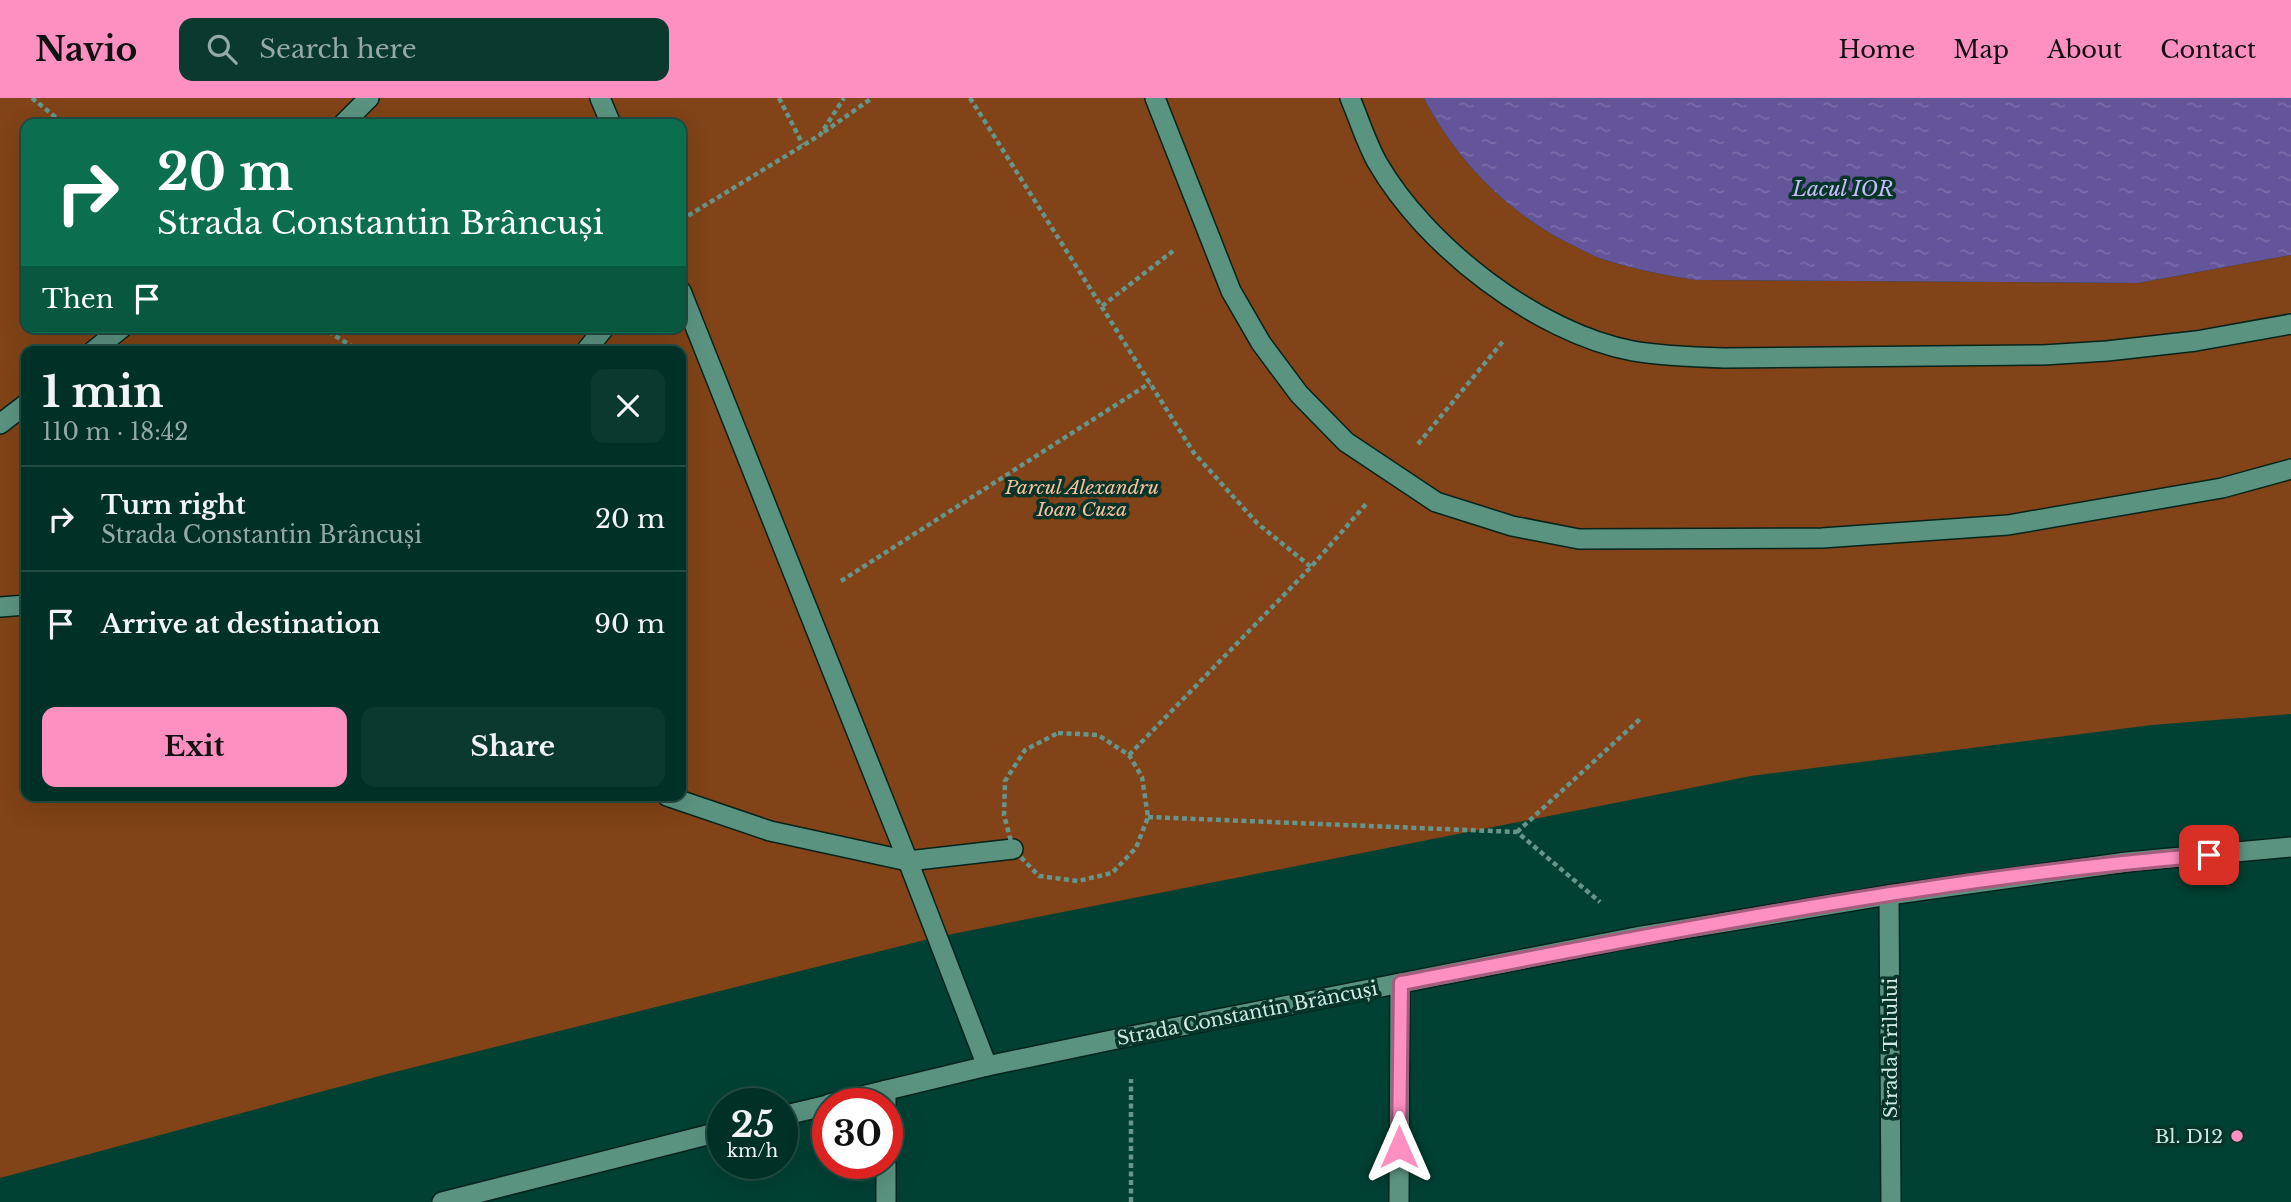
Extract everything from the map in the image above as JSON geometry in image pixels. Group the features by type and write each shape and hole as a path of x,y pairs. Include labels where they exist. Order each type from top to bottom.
{"street":[{"path":"348,119 369,98"},
{"path":"600,98 609,119"},
{"path":"1155,98 1231,291 1261,343 1299,394 1346,442 1436,502 1512,526 1579,539 1795,538 2008,525 2222,488 2291,469"},
{"path":"1350,98 1376,160 1396,192 1445,245 1503,295 1569,330 1632,351 1713,358 2043,355 2151,346 2242,334 2291,324"},
{"path":"686,305 987,1066"},
{"path":"99,346 116,333"},
{"path":"0,424 21,408"},
{"path":"0,607 21,605"},
{"path":"682,801 771,831 908,861 1013,849"},
{"name":"Strada Constantin Brâncuși","path":"903,1092 987,1066 1642,936 1889,895 2127,862 2291,848"},
{"name":"Strada Trilului","path":"1889,895 1891,1202"},
{"path":"1399,1202 1401,983"},
{"path":"442,1202 707,1135"},
{"path":"886,1179 886,1202"}],"path":[{"path":"32,98 58,119"},
{"path":"779,98 803,145"},
{"path":"820,135 844,98"},
{"path":"686,217 820,135 872,98"},
{"path":"970,98 1194,453 1257,523 1311,567"},
{"path":"1102,306 1206,226"},
{"path":"1129,755 1311,567 1530,310"},
{"path":"331,333 351,346"},
{"path":"805,604 1150,383"},
{"path":"1517,832 1640,719"},
{"path":"1058,733 1098,735 1129,755 1142,777 1148,817 1136,848 1112,873 1077,881 1039,876 1013,849 1003,815 1006,781 1025,750 1058,733"},
{"path":"1148,817 1517,832 1642,936"},
{"path":"1131,1036 1131,1202"}],"green space":[{"name":"Parcul Alexandru Ioan Cuza","path":"0,98 1424,98 1467,163 1524,216 1568,243 1598,257 1672,276 1695,280 2138,283 2291,255 2291,714 2152,725 1751,776 937,937 387,1074 0,1178"}],"water":[{"name":"Lacul IOR","path":"1424,98 2291,98 2291,255 2138,283 1695,280 1672,276 1598,257 1568,243 1524,216 1467,163"}],"place":[{"name":"Bl. D12","path":"2237,1136"}],"route":[{"path":"1399,1147 1401,983 1642,936 1889,895 2127,862 2209,855"}]}
